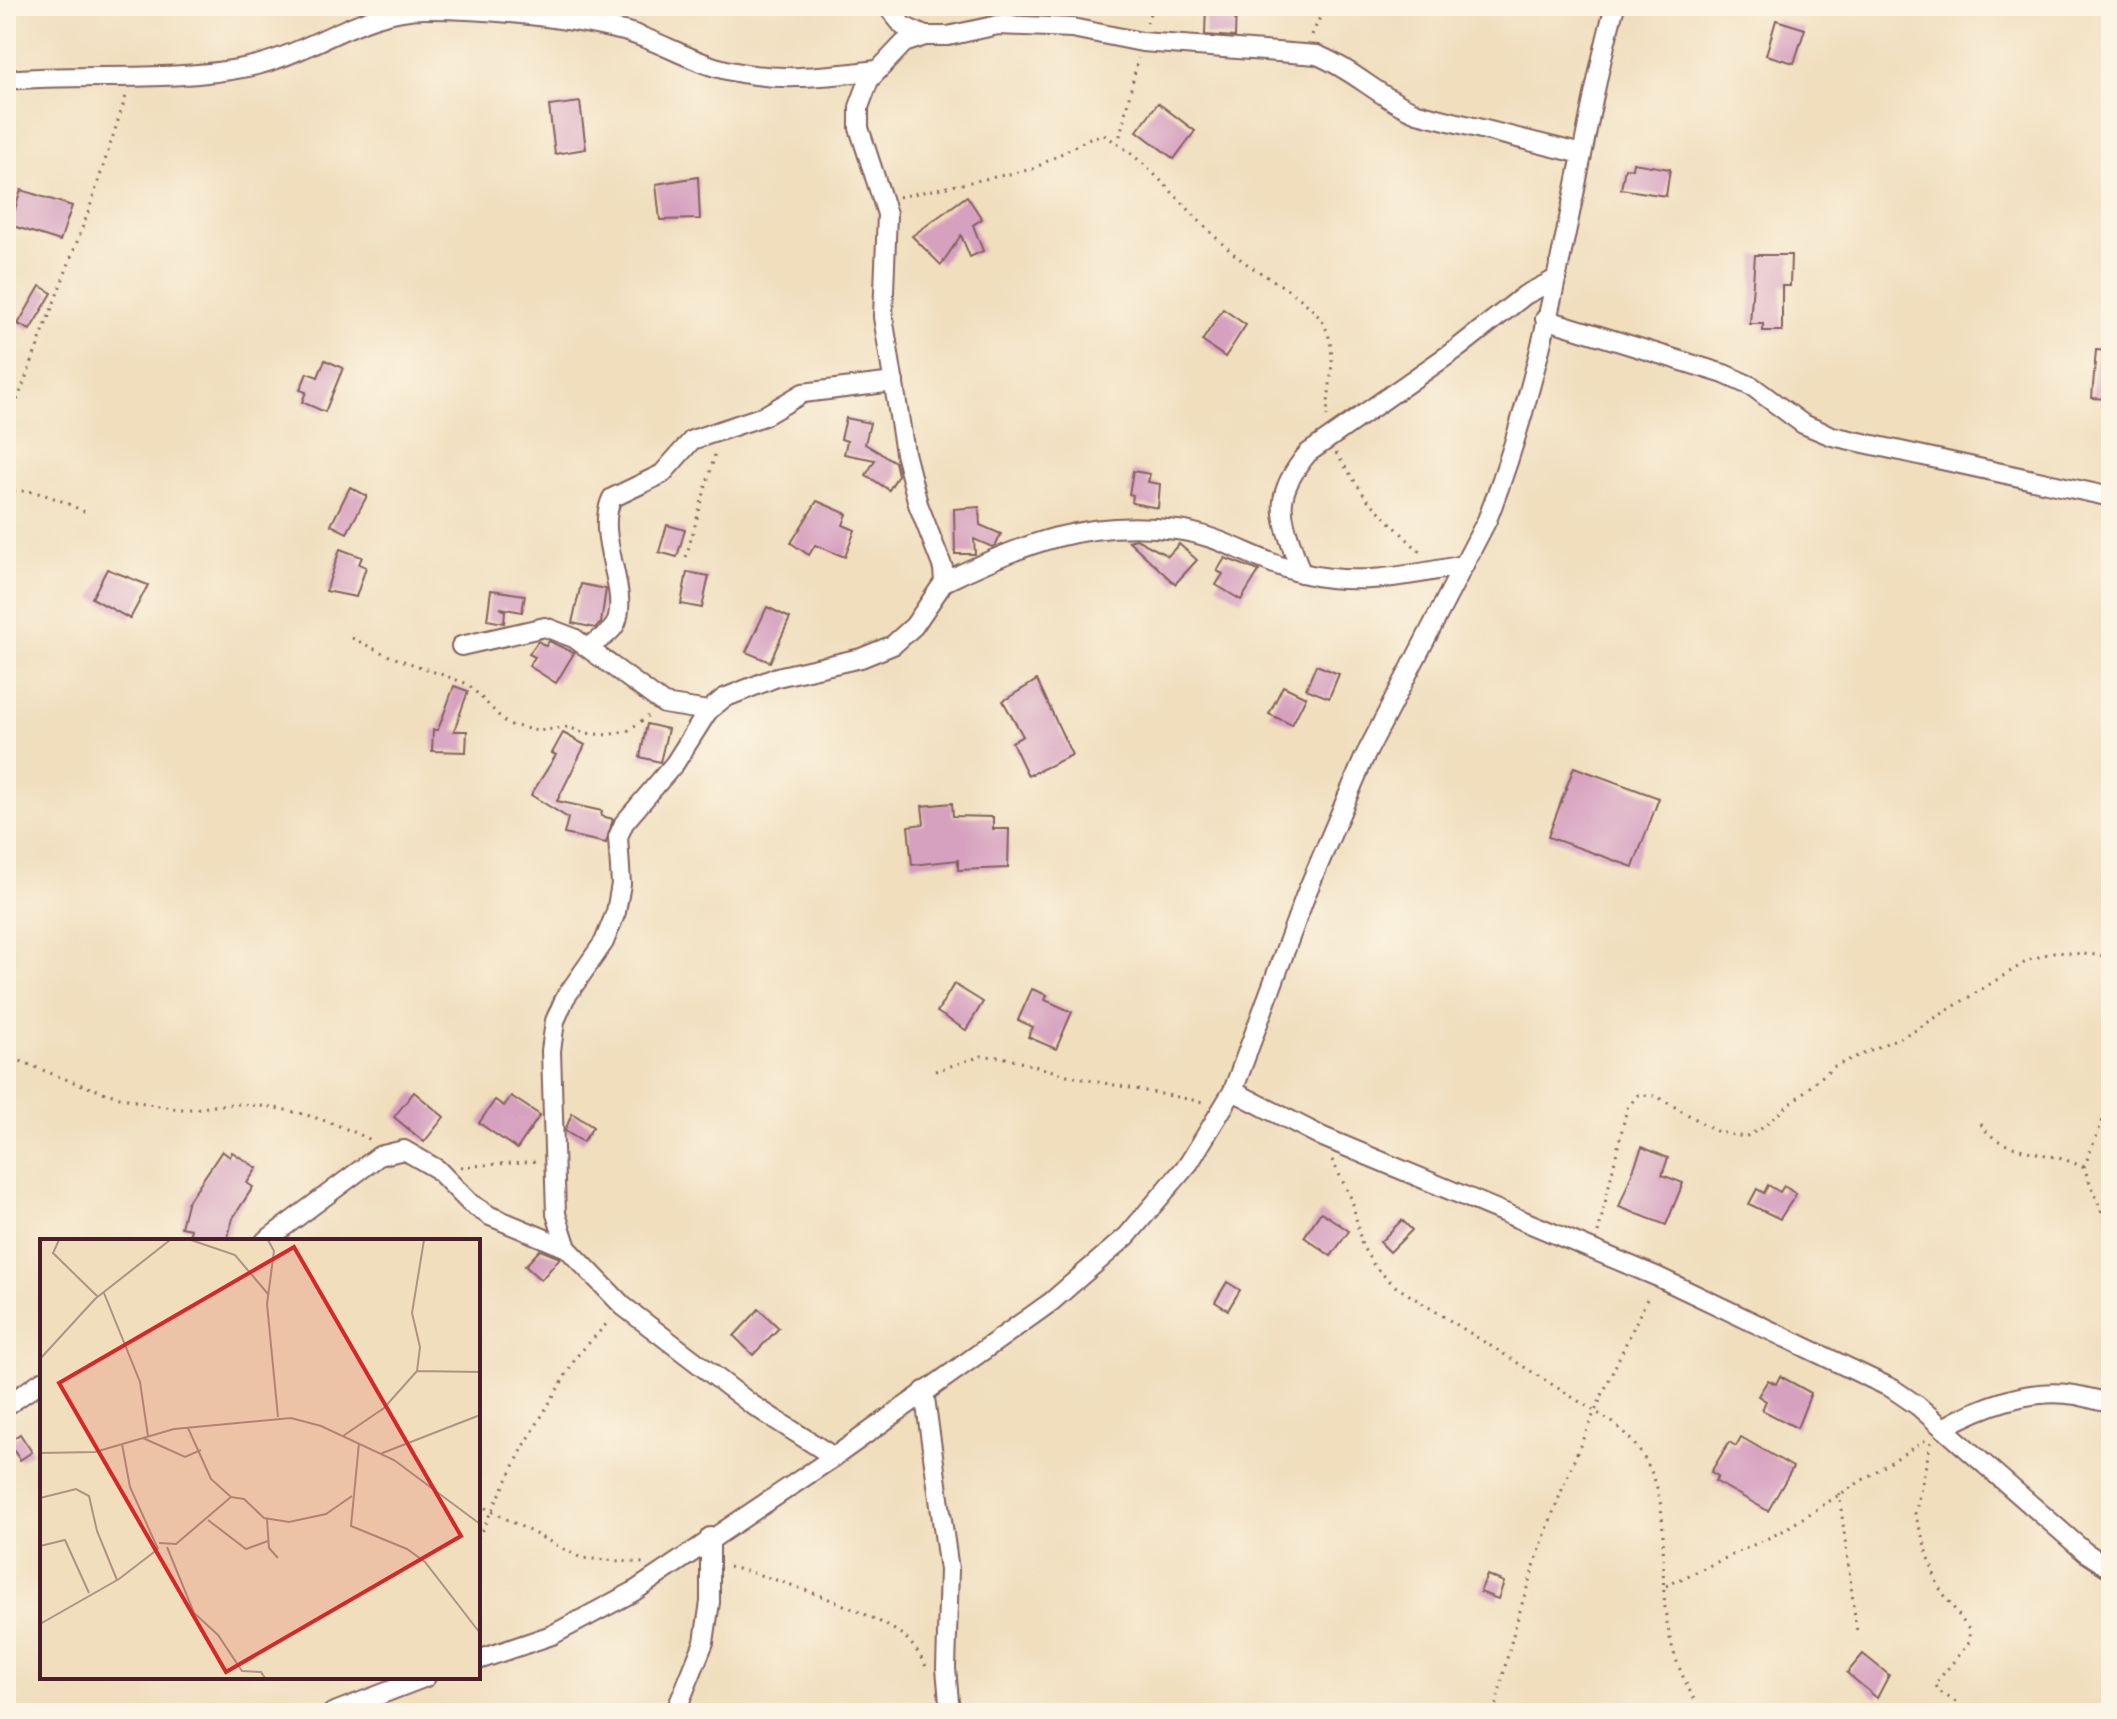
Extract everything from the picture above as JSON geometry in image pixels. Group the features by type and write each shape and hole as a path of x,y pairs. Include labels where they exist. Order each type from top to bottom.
{"street":[{"path":"887,6 903,26 925,36"},
{"path":"480,1659 552,1635 588,1618 672,1566 710,1537 834,1457 1051,1302 1127,1236 1189,1163 1230,1096 1306,894 1364,758 1464,565 1501,484 1545,319 1602,52 1615,6"},
{"path":"6,80 133,74 183,75 252,66 310,47 360,23 422,8 480,12 620,30 717,68 766,77 824,77 877,70"},
{"path":"944,582 943,568 918,504 908,466 883,317 888,226 884,200 859,128 863,90 877,70 904,43 925,36 948,36 998,25 1072,28 1142,42 1306,54 1340,64 1391,102 1417,113 1582,154"},
{"path":"1301,573 1280,499 1291,474 1308,453 1458,348 1525,295 1554,280"},
{"path":"1545,319 1724,374 1753,387 1803,424 1832,436 2111,497"},
{"path":"587,647 610,632 618,613 608,548 608,507 612,498 662,474 692,440 764,416 803,393 894,382"},
{"path":"567,1248 556,1214 552,1163 549,1077 555,1021 565,998 604,942 616,912 621,884 618,837 624,823 675,763 708,711 724,698 777,677 861,658 893,645 914,626 944,582 1013,549 1063,533 1107,528 1177,530 1233,546 1301,573 1344,579 1407,578 1464,565"},
{"path":"461,646 545,627 574,638 664,704 708,711"},
{"path":"1230,1096 1593,1253 1658,1277 1893,1389 1943,1428 2085,1552 2111,1569"},
{"path":"267,1239 311,1204 392,1150 404,1150 437,1169 457,1192 480,1210 567,1248 623,1306 751,1404 834,1457"},
{"path":"6,1406 40,1382"},
{"path":"924,1391 949,1570 948,1706"},
{"path":"1943,1428 1966,1415 2018,1398 2056,1393 2111,1403"},
{"path":"675,1713 704,1642 710,1537"},
{"path":"332,1713 421,1679"}],"path":[{"path":"1306,54 1325,6"},
{"path":"1118,144 1142,42"},
{"path":"6,430 89,210 133,74"},
{"path":"884,200 1033,169 1090,138 1104,135 1118,144 1239,257 1316,312 1328,333 1331,360 1327,438 1366,498 1438,570"},
{"path":"686,557 721,428"},
{"path":"6,493 48,496 87,513"},
{"path":"352,638 402,661 468,684 507,724 538,731 568,727 585,733 608,735 629,730 664,704"},
{"path":"1593,1253 1627,1108 1638,1095 1656,1096 1718,1132 1745,1137 1762,1128 1833,1067 1914,1031 2029,960 2054,952 2111,956"},
{"path":"6,1055 75,1084 183,1109 233,1104 280,1107 349,1129 392,1150"},
{"path":"935,1071 982,1056 1002,1057 1138,1091 1205,1103 1230,1096"},
{"path":"2084,1168 2111,1100"},
{"path":"1981,1124 1993,1140 2065,1158 2084,1168 2111,1235"},
{"path":"1323,1137 1352,1200 1362,1246 1375,1267 1395,1286 1594,1410 1629,1436 1649,1464 1661,1509 1666,1553 1667,1626 1676,1657 1702,1713"},
{"path":"437,1169 522,1160 552,1163"},
{"path":"1495,1713 1534,1564 1594,1410 1658,1277"},
{"path":"480,1535 494,1512 524,1446 577,1356 623,1306"},
{"path":"1665,1586 1781,1532 1932,1435 1915,1514 1938,1586 1970,1631 1968,1644 1935,1684 1939,1691 1972,1713"},
{"path":"1839,1493 1857,1632"},
{"path":"480,1505 581,1558 672,1566"},
{"path":"710,1563 763,1574 904,1636 920,1655 948,1706"}],"building":[{"path":"1206,6 1236,6 1235,37 1205,35"},
{"path":"1776,20 1805,29 1794,63 1766,55"},
{"path":"580,102 586,149 555,154 549,106"},
{"path":"1158,103 1195,131 1174,159 1137,131"},
{"path":"1633,163 1670,169 1666,196 1621,189 1625,168 1632,169"},
{"path":"698,177 700,219 660,220 656,184"},
{"path":"21,190 72,206 60,241 10,225"},
{"path":"967,196 982,219 973,225 983,251 970,257 961,235 941,265 912,236"},
{"path":"1755,255 1791,255 1790,286 1782,286 1782,331 1763,331 1763,324 1750,324"},
{"path":"40,286 52,293 30,330 18,324"},
{"path":"1223,309 1246,325 1225,357 1202,341"},
{"path":"2096,350 2111,351 2111,399 2092,398"},
{"path":"325,360 343,368 325,412 302,402 306,392 300,390 307,373 318,377"},
{"path":"846,418 870,423 865,444 895,462 898,475 889,490 866,475 875,460 844,454 847,441 841,439"},
{"path":"1133,471 1150,474 1148,482 1160,484 1158,508 1132,503 1133,495 1129,494"},
{"path":"350,487 367,496 347,533 331,525"},
{"path":"817,501 847,514 843,525 855,530 845,557 815,545 809,555 791,543"},
{"path":"979,507 980,525 1001,534 996,545 992,547 974,539 975,554 955,554 954,509"},
{"path":"667,525 685,530 677,557 659,552"},
{"path":"1136,539 1168,556 1179,544 1197,560 1175,584 1129,541"},
{"path":"340,549 362,557 359,564 366,567 356,597 326,591"},
{"path":"1225,558 1259,571 1241,600 1216,585 1223,574 1217,571"},
{"path":"107,569 148,585 130,619 92,598"},
{"path":"687,572 709,576 702,608 681,604"},
{"path":"581,584 606,589 601,623 595,628 572,623"},
{"path":"491,590 525,595 522,612 500,608 505,611 504,623 487,620"},
{"path":"767,607 790,618 770,662 746,652"},
{"path":"538,641 546,646 549,641 574,653 556,683 529,666 535,657 529,654"},
{"path":"1316,665 1339,674 1329,698 1306,689"},
{"path":"1037,680 1072,755 1028,776 1012,742 1023,736 1003,701"},
{"path":"454,686 468,691 454,731 467,731 466,752 432,751 433,730 438,730"},
{"path":"1283,686 1306,697 1292,725 1269,714"},
{"path":"647,724 668,729 660,762 640,757"},
{"path":"563,733 585,745 557,801 602,811 601,816 613,819 606,843 564,834 568,818 531,795 556,755 552,753"},
{"path":"1574,767 1659,798 1633,867 1548,837"},
{"path":"952,803 953,816 993,817 993,829 1009,829 1008,868 958,870 958,860 912,865 908,826 924,824 922,806"},
{"path":"954,984 983,1002 966,1030 937,1012"},
{"path":"1032,989 1047,995 1045,1000 1072,1012 1056,1049 1028,1037 1033,1027 1018,1020"},
{"path":"414,1092 444,1117 424,1142 394,1117"},
{"path":"511,1096 540,1115 517,1149 479,1123 495,1100 504,1106"},
{"path":"572,1113 593,1127 583,1142 565,1131"},
{"path":"1642,1147 1668,1158 1662,1175 1683,1183 1666,1225 1619,1207"},
{"path":"222,1151 230,1157 232,1152 257,1168 247,1183 253,1187 233,1218 228,1239 189,1237 191,1229 181,1227 187,1203"},
{"path":"1768,1185 1780,1192 1784,1186 1796,1194 1780,1219 1749,1204 1757,1189 1764,1193"},
{"path":"1321,1212 1349,1231 1331,1256 1304,1237"},
{"path":"1402,1220 1412,1230 1390,1252 1380,1242"},
{"path":"540,1250 560,1258 541,1280 525,1266"},
{"path":"1227,1282 1240,1290 1228,1310 1215,1302"},
{"path":"759,1309 779,1328 753,1355 734,1336"},
{"path":"1780,1376 1811,1393 1797,1428 1762,1410 1766,1401 1758,1396 1768,1380 1776,1384"},
{"path":"20,1434 32,1452 20,1460 8,1442"},
{"path":"1741,1437 1793,1467 1768,1511 1715,1481 1718,1476 1711,1472 1729,1442 1736,1446"},
{"path":"1487,1575 1504,1582 1498,1599 1480,1592"},
{"path":"1863,1654 1889,1675 1877,1698 1847,1673"}]}
